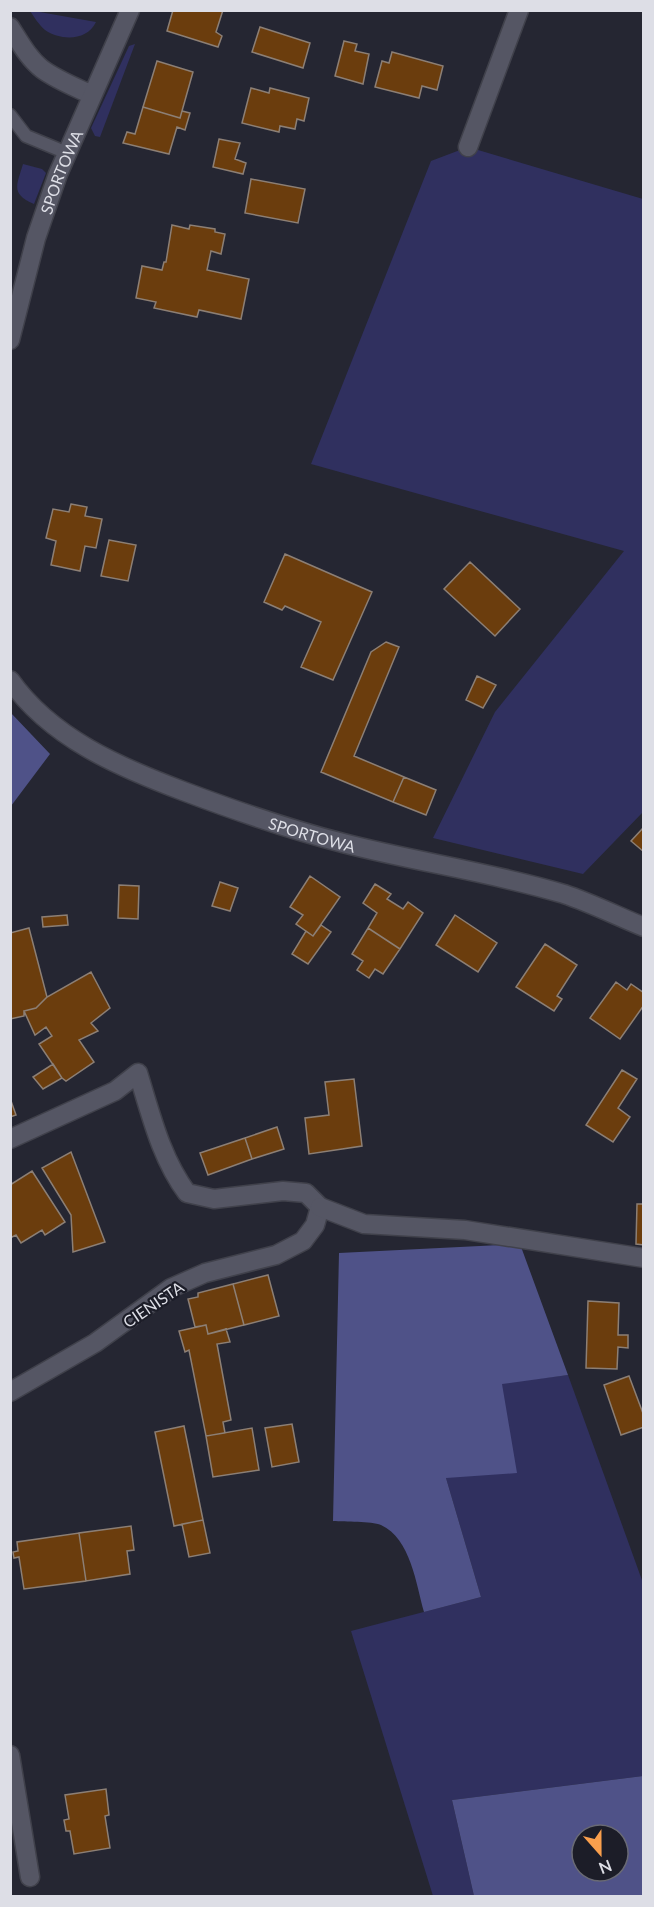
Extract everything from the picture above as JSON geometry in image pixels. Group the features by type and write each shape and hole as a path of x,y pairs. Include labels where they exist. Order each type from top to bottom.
{"street":[{"name":"SPORTOWA","path":"10,339 36,238 67,153 130,10"},
{"path":"468,147 519,10"},
{"path":"10,27 40,68 92,95"},
{"name":"SPORTOWA","path":"10,680 18,691 61,732 111,762 166,785 251,816 343,843 495,876 566,895 644,927"},
{"path":"10,1139 115,1091 138,1073 174,1176 187,1193 214,1199 283,1191 306,1193 320,1207 364,1224 465,1230 644,1258"},
{"name":"CIENISTA","path":"10,1392 95,1343 171,1288 205,1273 276,1255 303,1241 315,1225 320,1207"},
{"path":"10,1755 30,1877"}],"lane":[{"path":"10,115 26,136 67,153"}],"shaded area":[{"path":"30,11 96,22 92,28 80,36 58,36 45,30"},
{"path":"135,44 100,137 95,136 91,128 129,46"},
{"path":"468,147 643,199 643,812 583,874 433,838 495,712 624,551 311,464 431,161"},
{"path":"23,164 42,169 46,173 34,204 18,192"},
{"path":"11,713 50,754 11,806"},
{"path":"520,1244 568,1375 502,1384 517,1473 446,1478 481,1597 424,1612 411,1563 406,1551 391,1532 377,1524 333,1521 339,1253"},
{"path":"568,1375 643,1583 643,1776 452,1800 474,1896 433,1896 351,1631 481,1597 446,1478 502,1383"},
{"path":"643,1776 643,1896 474,1896 452,1800"}],"building":[{"path":"173,10 223,10 216,32 222,36 218,47 167,31"},
{"path":"260,27 310,43 303,68 252,52"},
{"path":"344,41 357,44 355,51 369,54 363,84 335,76"},
{"path":"392,52 443,66 437,90 422,86 419,98 375,87 382,61 389,63"},
{"path":"157,61 193,72 180,118 143,107"},
{"path":"251,88 269,93 270,88 309,98 304,121 297,119 295,129 280,126 279,132 242,123"},
{"path":"143,107 180,118 182,111 190,113 185,130 177,127 169,154 123,143 127,132 135,134"},
{"path":"219,139 240,143 235,159 246,163 243,174 213,167"},
{"path":"251,179 305,189 298,223 245,213"},
{"path":"172,225 189,229 190,225 215,229 215,232 225,234 221,254 211,251 207,270 249,279 241,319 199,310 197,317 154,308 156,302 136,298 142,266 162,270 166,262"},
{"path":"71,504 87,507 85,516 102,519 96,548 85,546 80,571 51,565 56,541 46,538 53,509 69,512"},
{"path":"109,540 136,545 128,581 101,576"},
{"path":"285,554 372,592 333,680 301,667 321,622 285,606 282,610 264,602"},
{"path":"470,562 520,609 495,636 444,589"},
{"path":"386,642 399,647 354,756 404,777 393,802 321,772 371,652"},
{"path":"477,676 496,685 483,708 466,700"},
{"path":"404,777 436,790 426,815 393,802"},
{"path":"644,827 644,852 631,841"},
{"path":"310,876 340,897 313,936 296,924 303,915 290,907"},
{"path":"220,882 238,888 230,911 212,906"},
{"path":"375,884 391,894 387,899 403,909 408,902 423,913 400,949 368,928 377,913 363,903"},
{"path":"119,885 139,886 138,919 118,918"},
{"path":"67,915 68,925 43,927 42,917"},
{"path":"455,915 497,943 478,972 436,945"},
{"path":"321,925 331,932 308,964 292,954 306,931 313,936"},
{"path":"29,928 47,997 36,1008 24,1011 24,1016 10,1019 10,933"},
{"path":"368,928 400,949 383,974 375,969 369,978 357,970 363,961 352,954"},
{"path":"545,944 577,965 557,996 562,999 554,1011 516,987"},
{"path":"91,972 110,1008 91,1023 98,1031 79,1040 94,1062 66,1081 39,1044 52,1036 46,1027 35,1035 24,1011 36,1008 47,997"},
{"path":"616,982 627,990 631,984 644,993 644,1005 620,1039 590,1018"},
{"path":"53,1064 62,1078 43,1089 33,1077"},
{"path":"622,1070 637,1079 618,1108 630,1117 613,1142 586,1125"},
{"path":"354,1079 362,1146 309,1154 305,1118 329,1115 325,1082"},
{"path":"10,1098 16,1115 10,1117"},
{"path":"277,1127 284,1149 252,1159 245,1138"},
{"path":"245,1138 252,1159 208,1175 200,1153"},
{"path":"71,1152 105,1242 73,1252 71,1215 42,1168"},
{"path":"32,1171 65,1222 45,1235 42,1230 21,1243 16,1235 10,1238 10,1185"},
{"path":"637,1204 644,1204 644,1245 636,1244"},
{"path":"268,1275 279,1316 244,1325 233,1284"},
{"path":"233,1284 244,1325 208,1334 206,1325 195,1327 188,1299 198,1297 198,1293"},
{"path":"588,1301 619,1303 618,1335 628,1335 628,1348 618,1347 617,1369 586,1368"},
{"path":"206,1325 208,1334 226,1329 230,1342 217,1344 231,1420 223,1422 225,1433 206,1436 189,1350 185,1352 179,1331"},
{"path":"629,1376 644,1416 644,1427 621,1435 604,1385"},
{"path":"292,1424 299,1462 272,1467 265,1428"},
{"path":"184,1426 203,1520 174,1526 155,1432"},
{"path":"252,1428 259,1470 213,1477 206,1436"},
{"path":"203,1520 210,1553 189,1557 182,1524"},
{"path":"131,1526 134,1550 127,1551 130,1574 86,1581 79,1533"},
{"path":"79,1533 86,1581 24,1589 19,1557 14,1558 13,1552 18,1551 17,1542"},
{"path":"106,1789 109,1815 105,1816 110,1848 74,1854 70,1831 66,1831 64,1820 69,1819 65,1795"}]}
